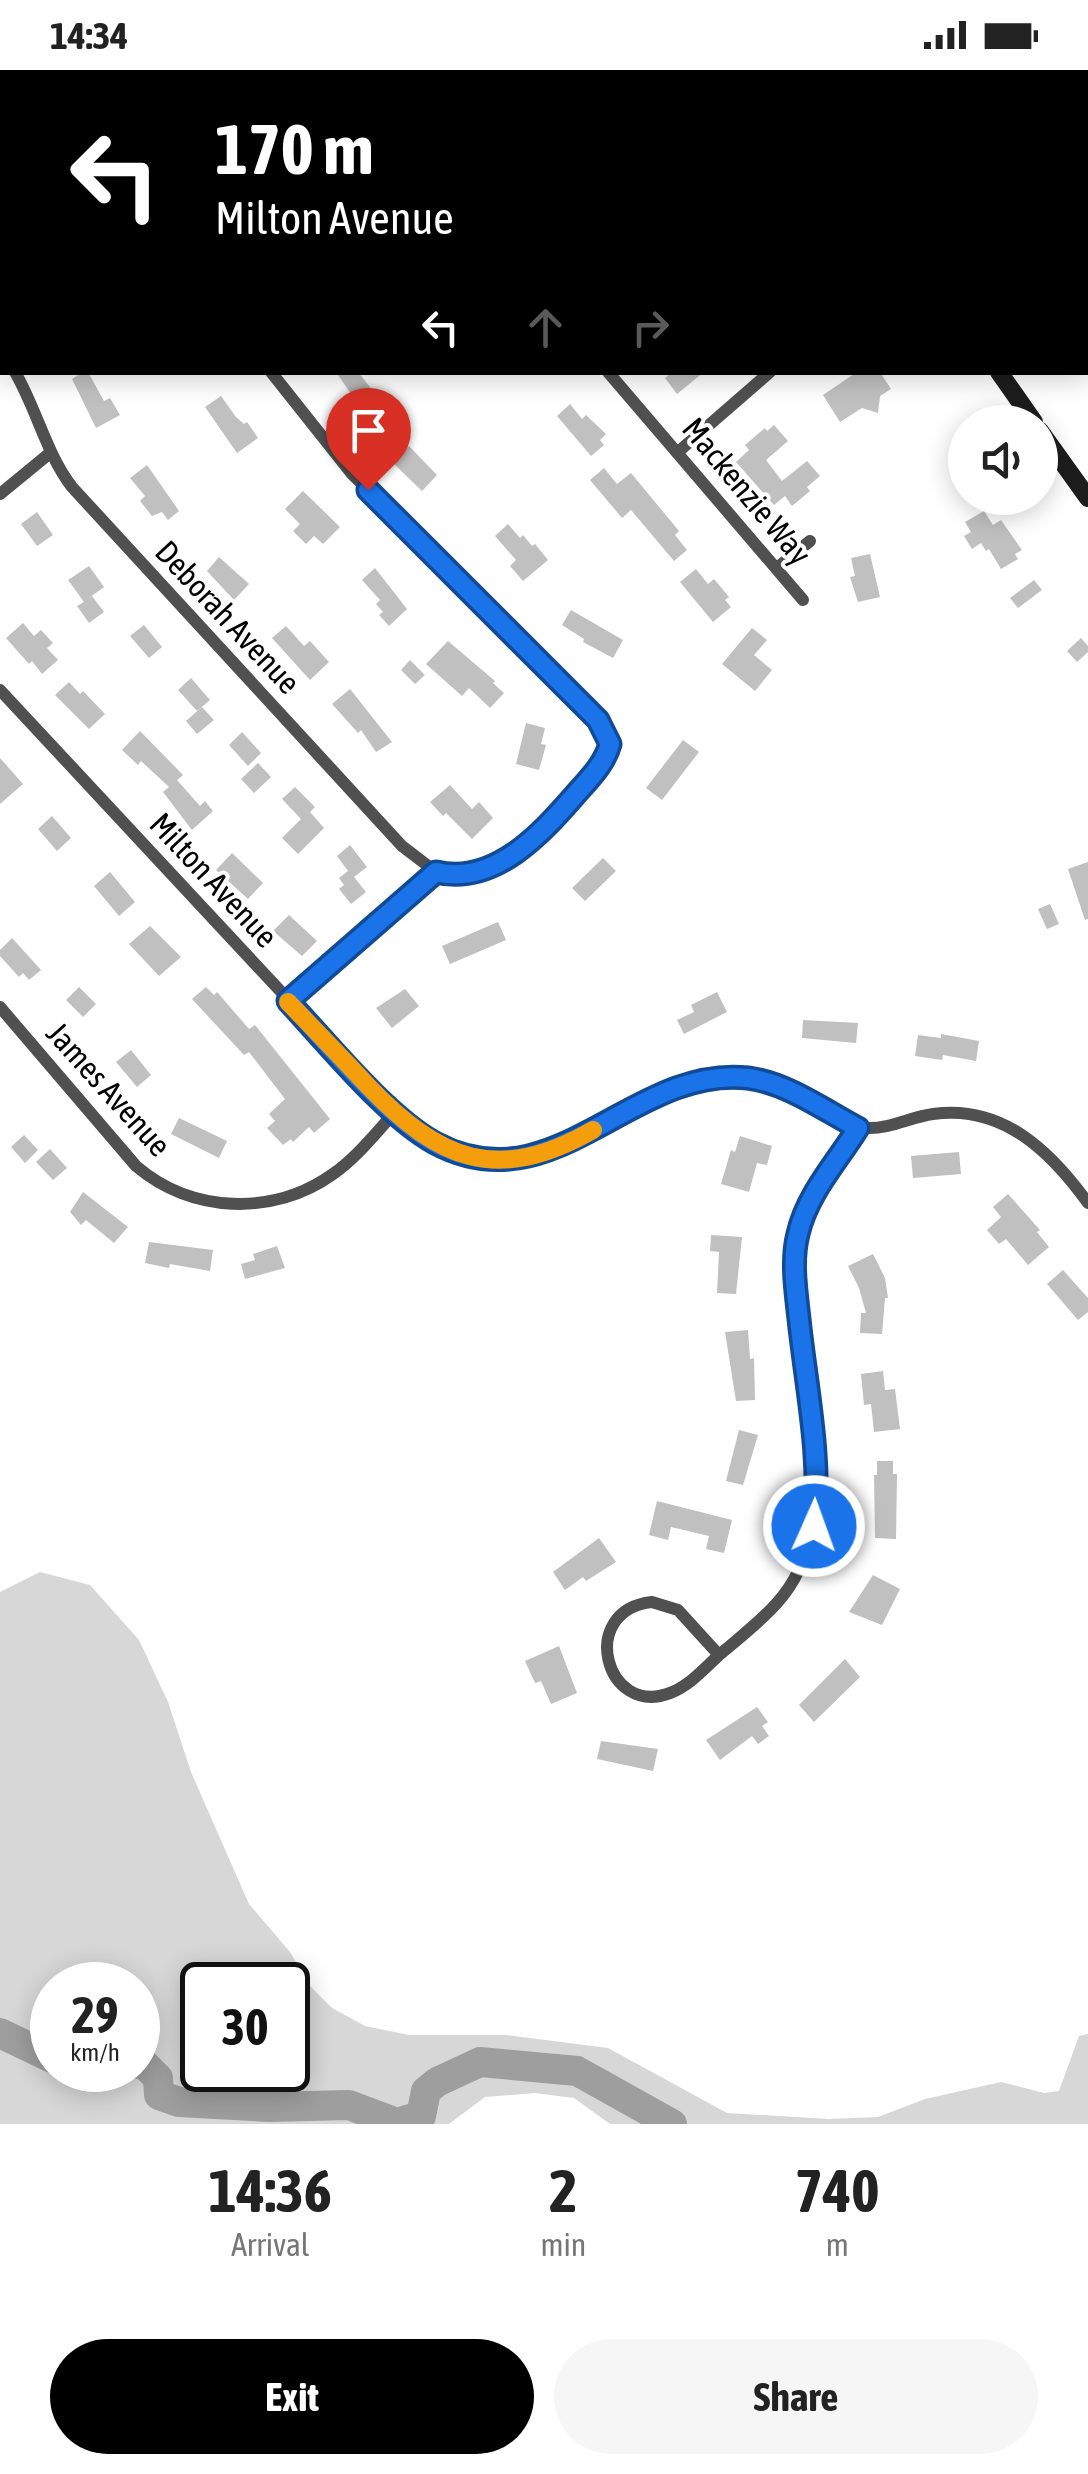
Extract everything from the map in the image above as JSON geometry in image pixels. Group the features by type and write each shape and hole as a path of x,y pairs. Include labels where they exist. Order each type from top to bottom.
{"street":[{"name":"Deborah Avenue","path":"17,375 34,408 50,453 72,488 402,846 436,872"},
{"path":"273,375 360,482 598,720 610,744 604,761 531,842 512,856 479,870 436,872 288,1001"},
{"name":"Mackenzie Way","path":"611,375 803,600"},
{"path":"678,452 767,375"},
{"path":"1001,375 1022,405"},
{"path":"0,494 50,453"},
{"path":"1058,456 1088,498"},
{"path":"776,568 810,541"},
{"name":"Milton Avenue","path":"0,690 394,1112 434,1143 486,1160 549,1151 682,1085 730,1078 751,1078 796,1093 858,1128"},
{"name":"James Avenue","path":"0,1008 136,1166 177,1193 202,1201 248,1204 306,1189 350,1160 394,1112"},
{"path":"719,1655 687,1617 664,1603 642,1603 630,1608 619,1616 608,1638 612,1674 624,1687 644,1696 672,1693 719,1655 778,1603 807,1553 813,1530 816,1482 794,1263 808,1206 858,1128 871,1129 935,1113 976,1116 995,1122 1042,1148 1066,1172 1088,1203"}],"shaded area":[{"path":"40,1572 90,1585 139,1640 249,1904 296,1962 180,1962 180,2092 310,2092 310,1985 332,2008 365,2026 409,2035 506,2035 608,2048 727,2113 829,2119 878,2117 925,2099 1001,2082 1044,2093 1059,2091 1079,2036 1088,2034 1088,2124 610,2124 574,2098 535,2093 485,2097 449,2124 0,2124 0,1592"}],"building":[{"path":"90,375 104,401 110,398 120,415 96,428 72,379"},
{"path":"338,375 360,375 385,406 368,419"},
{"path":"668,375 700,375 677,394 665,378"},
{"path":"853,375 882,375 891,389 880,396 878,413 862,408 840,422 823,395"},
{"path":"221,396 258,438 237,453 205,407"},
{"path":"570,404 582,419 586,415 606,434 600,440 604,445 591,456 557,416"},
{"path":"774,425 788,441 766,460 782,481 807,461 820,476 792,506 785,496 774,505 736,462 749,450 745,445"},
{"path":"409,446 437,475 422,491 392,462"},
{"path":"147,465 179,511 168,520 162,512 152,516 140,501 145,496 130,478"},
{"path":"604,468 617,484 631,473 679,531 675,535 687,550 674,561 631,510 622,518 590,480"},
{"path":"303,491 340,527 323,544 314,536 306,544 293,531 300,524 285,509"},
{"path":"37,512 53,535 37,546 21,524"},
{"path":"977,515 987,515 993,525 1001,520 1022,550 1015,554 1018,559 1001,569 981,543 972,549 964,536 971,532 965,522"},
{"path":"508,524 520,538 523,535 532,546 535,544 548,560 523,581 510,566 516,560 495,536"},
{"path":"870,554 880,597 858,602 850,577 855,576 851,558"},
{"path":"219,557 249,584 234,600 207,571"},
{"path":"89,566 104,587 86,600 92,596 104,612 89,623 77,606 84,602 68,580"},
{"path":"375,568 407,609 389,626 379,615 383,612 376,604 380,600 362,580"},
{"path":"696,569 708,584 714,579 729,597 725,600 731,607 713,622 680,582"},
{"path":"1034,580 1042,590 1018,608 1010,598"},
{"path":"571,610 623,640 613,658 562,625"},
{"path":"23,623 34,636 41,630 53,643 47,648 58,660 42,674 6,638"},
{"path":"144,625 162,647 149,658 130,636"},
{"path":"286,626 304,646 310,641 329,662 310,680 272,638"},
{"path":"752,628 767,640 754,655 772,670 755,691 722,664"},
{"path":"1081,638 1088,652 1077,662 1067,651"},
{"path":"448,641 504,693 490,708 469,688 462,696 426,664"},
{"path":"410,660 425,675 415,684 401,670"},
{"path":"191,678 210,700 197,711 178,690"},
{"path":"69,682 105,714 89,729 55,695"},
{"path":"350,689 392,742 376,752 361,730 358,733 332,704"},
{"path":"202,707 214,720 197,734 186,721"},
{"path":"526,723 545,728 541,744 546,745 539,770 516,764"},
{"path":"140,731 183,775 169,787 141,761 138,765 122,750"},
{"path":"242,732 261,753 248,766 229,745"},
{"path":"683,740 699,752 662,800 646,788"},
{"path":"0,758 23,784 0,804"},
{"path":"258,763 271,777 254,793 241,779"},
{"path":"177,780 200,806 205,801 213,811 192,830 163,792"},
{"path":"450,785 472,809 479,802 493,818 472,839 430,802"},
{"path":"295,787 315,807 310,812 324,828 298,854 282,838 301,819 282,799"},
{"path":"52,816 71,838 57,851 38,829"},
{"path":"350,845 367,867 354,877 366,892 351,904 339,889 344,885 339,878 348,871 337,856"},
{"path":"232,853 263,883 248,899 216,870"},
{"path":"603,858 616,871 585,901 572,888"},
{"path":"1088,862 1088,919 1085,920 1068,869"},
{"path":"110,872 135,902 119,916 94,886"},
{"path":"1050,904 1059,924 1047,929 1038,909"},
{"path":"289,915 317,941 302,956 273,931"},
{"path":"498,922 506,940 450,964 442,946"},
{"path":"150,926 181,957 159,976 129,944"},
{"path":"12,938 41,970 29,980 23,973 19,977 0,956 0,950"},
{"path":"79,987 96,1004 83,1017 66,1000"},
{"path":"206,987 214,995 217,992 249,1029 255,1025 330,1119 314,1133 309,1127 293,1142 291,1139 283,1145 267,1128 275,1121 269,1114 285,1099 249,1052 244,1055 192,999"},
{"path":"405,989 419,1006 392,1028 376,1008"},
{"path":"717,992 727,1012 684,1034 677,1020 694,1012 691,1005"},
{"path":"803,1020 858,1023 856,1043 802,1038"},
{"path":"941,1034 979,1041 976,1061 943,1055 942,1060 915,1056 918,1035 941,1038"},
{"path":"131,1050 151,1075 137,1087 116,1062"},
{"path":"179,1118 227,1141 219,1158 171,1134"},
{"path":"24,1135 38,1150 25,1163 11,1147"},
{"path":"740,1136 772,1146 767,1165 757,1163 749,1192 721,1184 731,1150 735,1152"},
{"path":"50,1149 67,1168 53,1180 36,1162"},
{"path":"959,1152 961,1174 913,1178 911,1156"},
{"path":"83,1192 128,1227 114,1243 86,1220 81,1225 70,1212"},
{"path":"1008,1194 1040,1230 1037,1232 1049,1247 1028,1265 1006,1239 999,1244 987,1230 1001,1217 993,1207"},
{"path":"711,1235 742,1237 736,1294 717,1293 719,1252 710,1251"},
{"path":"149,1242 213,1250 210,1271 145,1263"},
{"path":"277,1246 285,1268 245,1279 241,1264 255,1260 253,1254"},
{"path":"873,1254 885,1278 888,1298 882,1334 860,1333 861,1313 866,1313 848,1266"},
{"path":"1063,1270 1088,1298 1088,1312 1078,1320 1047,1284"},
{"path":"748,1330 750,1359 754,1358 755,1400 736,1401 725,1332"},
{"path":"883,1371 885,1390 895,1389 900,1429 874,1432 871,1404 864,1405 861,1374"},
{"path":"739,1430 758,1435 743,1485 726,1481"},
{"path":"877,1461 893,1461 893,1474 897,1474 896,1539 875,1538"},
{"path":"657,1501 732,1520 724,1553 706,1549 709,1536 671,1527 668,1540 649,1535"},
{"path":"599,1538 616,1562 565,1590 553,1572"},
{"path":"873,1575 900,1589 882,1625 849,1612"},
{"path":"559,1646 577,1693 551,1704 541,1681 535,1683 525,1661"},
{"path":"845,1659 860,1677 814,1722 799,1705"},
{"path":"757,1707 768,1722 762,1726 769,1736 758,1744 752,1736 720,1760 706,1740"},
{"path":"601,1741 658,1749 653,1771 597,1759"}],"waterway":[{"path":"0,2033 30,2047"},
{"path":"159,2092 179,2102 270,2107 349,2105 397,2123 421,2116 426,2091 437,2082 480,2062 577,2071 672,2124"}],"slow traffic":[{"path":"288,1002 410,1127 462,1155 486,1160 529,1156 593,1130"}],"route":[{"path":"368,490 598,720 610,744 604,761 531,842 512,856 479,870 436,872 288,1001 410,1127 462,1155 510,1159 549,1151 664,1092 716,1078 751,1078 796,1093 858,1128 808,1206 794,1263 816,1482 814,1526"}]}
